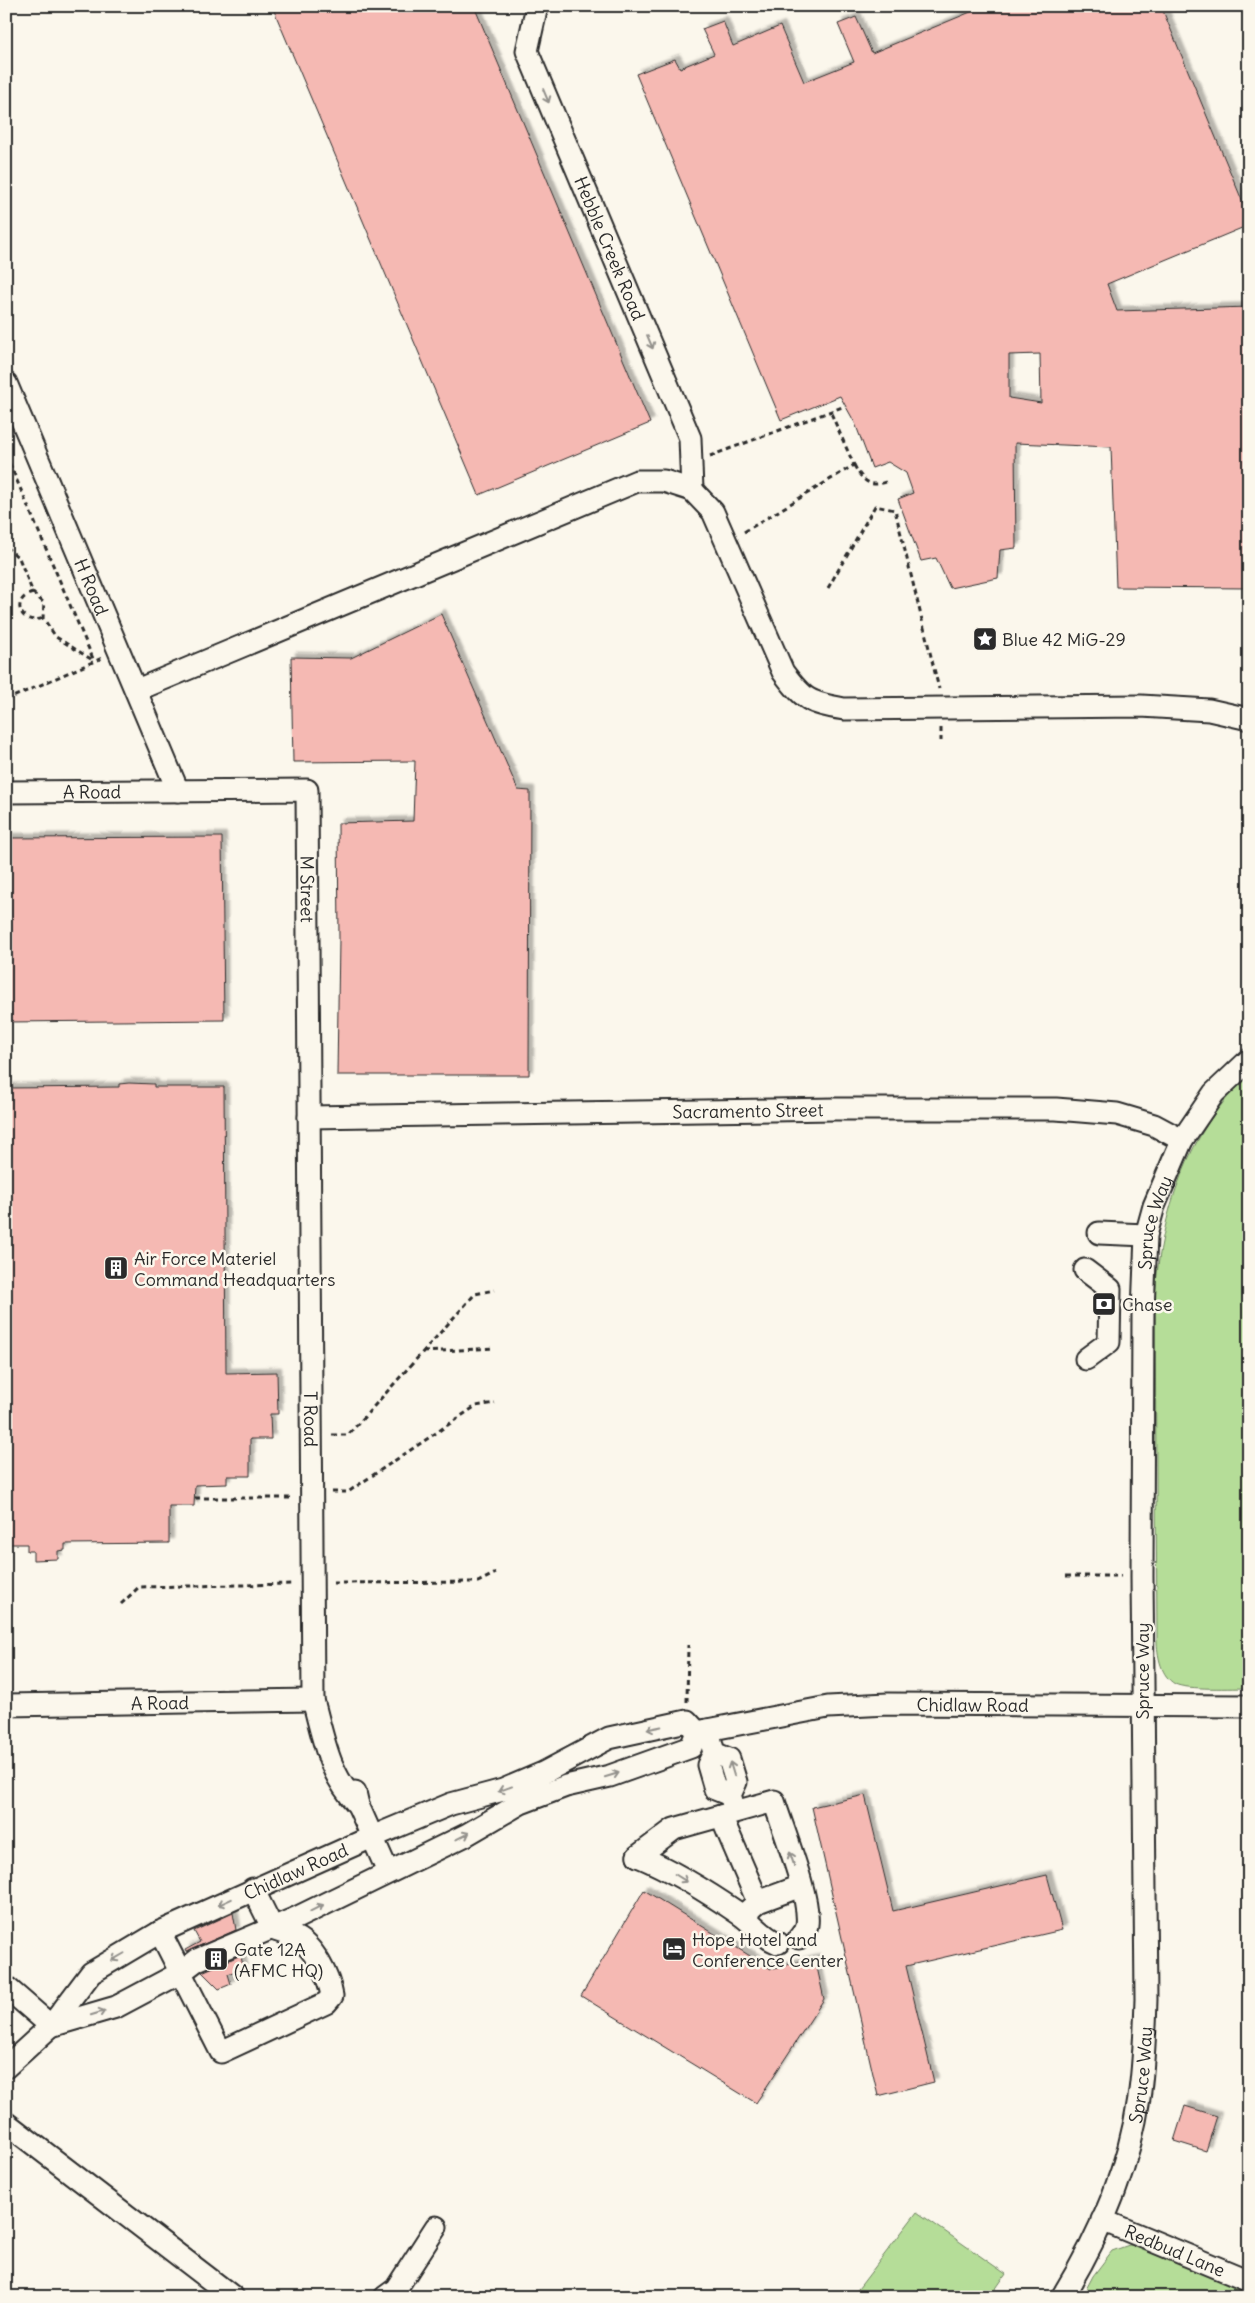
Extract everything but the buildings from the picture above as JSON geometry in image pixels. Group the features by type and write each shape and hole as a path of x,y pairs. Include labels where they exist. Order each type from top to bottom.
{"street":[{"name":"Hebble Creek Road","path":"536,6 527,51 690,438 692,490"},
{"name":"H Road","path":"6,383 178,791"},
{"path":"137,690 637,481 664,481 692,490 713,512 783,672 797,691 816,704 844,709 1141,706 1209,710 1249,719"},
{"name":"M Street","path":"178,791 306,790 309,1117"},
{"name":"A Road","path":"6,792 178,791"},
{"name":"Spruce Way","path":"1062,2297 1080,2267 1116,2186 1131,2137 1139,2099 1144,2057 1146,1998 1142,1577 1146,1235 1157,1198 1182,1140 1214,1093 1249,1060"},
{"name":"Sacramento Street","path":"309,1117 835,1109 1056,1109 1117,1114 1154,1125 1182,1140"},
{"name":"T Road","path":"309,1117 313,1700 319,1721 332,1738 354,1784 358,1805 388,1872"},
{"path":"1099,1233 1146,1235"},
{"path":"1085,1270 1110,1289 1109,1342 1086,1359"},
{"name":"A Road","path":"6,1705 313,1700"},
{"name":"Chidlaw Road","path":"52,2026 91,1973 160,1932 372,1836 451,1804 503,1790 543,1773 609,1738 687,1721 703,1731 828,1707 880,1704 1249,1706"},
{"path":"6,2067 52,2026 116,2007 180,1973 201,1970 250,1949 273,1929 466,1835 521,1803 566,1786 610,1776 691,1747 703,1731 714,1753 729,1759 736,1782 729,1808 750,1909 771,1940 778,1943"},
{"path":"750,1909 638,1856 674,1829 729,1808 774,1801 801,1886 807,1916 807,1928 799,1938"},
{"path":"750,1909 801,1886"},
{"path":"160,1932 221,2052 326,2002 332,1996 330,1986 313,1954 297,1938 273,1929 253,1889"},
{"path":"6,1987 52,2026"},
{"path":"6,2123 232,2297"},
{"name":"Redbud Lane","path":"1102,2220 1249,2281"},
{"path":"386,2297 396,2289 436,2227"}],"path":[{"path":"691,463 845,406"},
{"path":"830,410 860,477 867,483 876,485 886,482"},
{"path":"6,455 94,661"},
{"path":"726,543 854,465"},
{"path":"828,588 875,506 895,510 939,689 941,741"},
{"path":"6,547 19,558 33,593 44,603 43,618 56,636 94,661"},
{"path":"33,593 21,599 19,606 22,615 36,621 43,618"},
{"path":"6,700 120,651"},
{"path":"311,1435 348,1435 475,1294 494,1290"},
{"path":"422,1352 494,1348"},
{"path":"195,1498 296,1498 348,1492 476,1406 495,1403"},
{"path":"1066,1576 1142,1577"}],"green space":[{"path":"1249,1075 1249,1688 1189,1687 1175,1684 1166,1676 1159,1660 1157,1643 1155,1295 1164,1234 1181,1176 1209,1122 1227,1097"},
{"path":"917,2212 1006,2274 990,2297 852,2297"},
{"path":"1129,2245 1140,2246 1249,2293 1249,2297 1082,2297 1093,2276 1112,2251"}],"place":[{"name":"Blue 42 MiG-29","path":"985,639"},
{"name":"Air Force Materiel Command Headquarters","path":"116,1268"},
{"name":"Chase","path":"1104,1304"},
{"name":"Hope Hotel and Conference Center","path":"674,1949"},
{"name":"Gate 12A (AFMC HQ)","path":"216,1959"}]}
